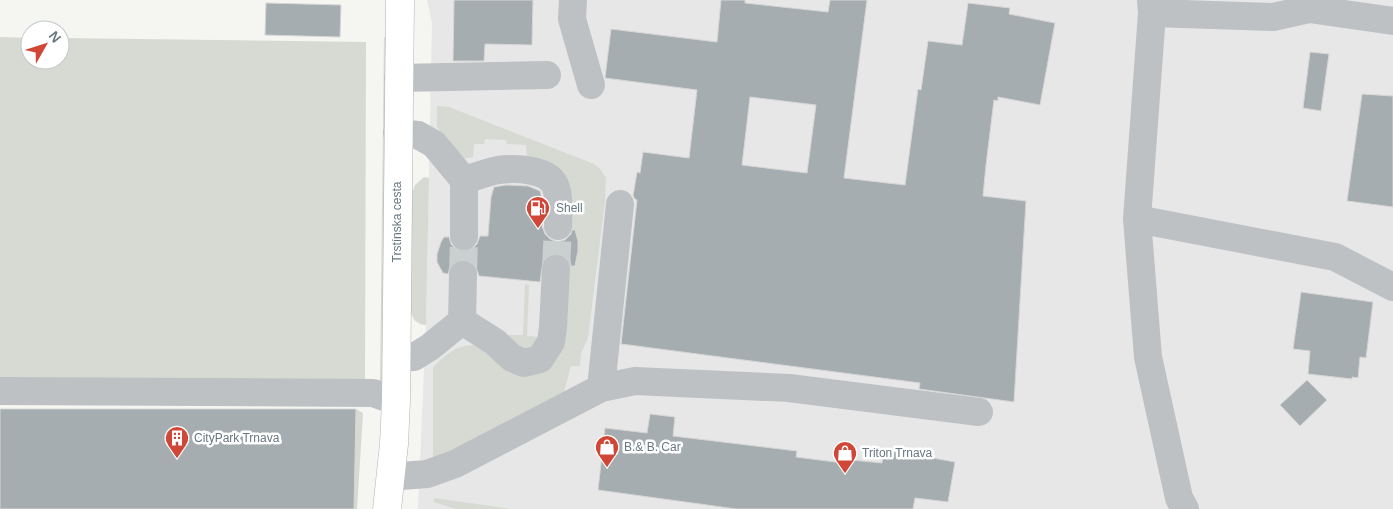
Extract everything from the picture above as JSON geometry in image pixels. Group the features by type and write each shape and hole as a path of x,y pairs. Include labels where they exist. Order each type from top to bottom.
{"main road":[{"name":"Trstínska cesta","path":"387,509 394,444 396,401 400,0"},
{"name":"Trstínska cesta","path":"394,444 401,476 403,509"}],"lane":[{"path":"573,0 572,19 591,85"},
{"path":"1184,509 1179,498 1148,358 1137,219 1152,6 1273,17 1310,4 1393,22"},
{"path":"398,78 547,75"},
{"path":"398,133 418,135 434,144 464,180 464,236"},
{"path":"464,180 498,170 529,170 545,174 556,186 559,206 558,226"},
{"path":"601,388 620,204"},
{"path":"1137,219 1335,257 1393,287"},
{"path":"462,320 495,342 512,358 524,363 540,359 551,342 556,269"},
{"path":"396,358 414,357 430,348 462,320 463,275"},
{"path":"401,476 427,474 455,464 601,388 635,381 789,388 979,412"},
{"path":"0,391 373,394 396,401"}],"shaded area":[{"path":"427,0 1393,0 1393,509 418,509 426,325 432,23"},
{"path":"0,37 20,38 20,70 70,70 70,38 366,42 365,380 0,379"},
{"path":"384,37 387,37 383,385 380,384"},
{"path":"437,106 449,107 594,164 606,178 605,201 588,338 581,353 580,366 571,366 562,399 449,459 433,458 433,368 442,358 454,350 473,345 490,350 524,372 567,266 575,266 578,248 575,231 568,230 527,158 526,145 507,144 506,140 485,139 484,144 474,144 473,157 464,158 437,127"},
{"path":"424,177 429,178 426,325 420,324 415,320 410,309 412,194 415,185"},
{"path":"525,284 529,285 527,336 542,337 527,352 508,342 507,335 523,335"},
{"path":"356,409 363,413 357,509 354,509"},
{"path":"434,498 511,509 455,509 434,502"}],"building":[{"path":"454,0 533,0 532,45 485,44 484,61 453,61"},
{"path":"721,0 745,0 745,3 828,12 830,0 867,0 844,178 905,185 918,89 921,90 928,41 962,45 968,3 1010,8 1009,14 1055,23 1040,105 998,97 998,101 994,100 986,165 983,196 1026,201 1014,402 919,389 920,383 621,344 637,200 633,196 637,172 640,173 643,152 689,158 697,90 605,78 611,29 717,42","holes":["750,97 816,105 807,173 742,165"]},
{"path":"266,3 341,5 340,37 265,35"},
{"path":"1310,52 1329,54 1321,111 1303,108"},
{"path":"1362,94 1393,96 1393,207 1347,201"},
{"path":"506,185 528,186 540,191 543,203 542,226 545,234 550,239 557,242 565,240 572,230 575,230 578,251 575,266 571,266 570,261 564,256 556,253 549,255 543,261 540,282 479,276 476,267 464,259 455,262 450,267 448,274 443,273 437,262 437,254 444,237 449,237 451,244 456,249 464,252 471,250 477,244 480,236 488,236 491,197 494,187"},
{"path":"1301,292 1373,302 1366,358 1360,357 1358,378 1308,374 1310,351 1293,349"},
{"path":"1307,380 1327,400 1300,426 1280,405"},
{"name":"CityPark Trnava","path":"0,409 356,409 354,509 0,509"},
{"path":"650,414 675,417 673,436 797,451 796,457 851,464 852,460 882,463 883,450 955,462 948,502 915,498 913,509 736,509 598,490 605,428 647,433"}],"tunnel":[{"path":"556,269 558,226"},
{"path":"463,275 464,236"}],"place":[{"name":"Shell","path":"538,229"},
{"name":"CityPark Trnava","path":"177,459"},
{"name":"B.& B. Car","path":"607,468"},
{"name":"Triton Trnava","path":"845,474"}]}
